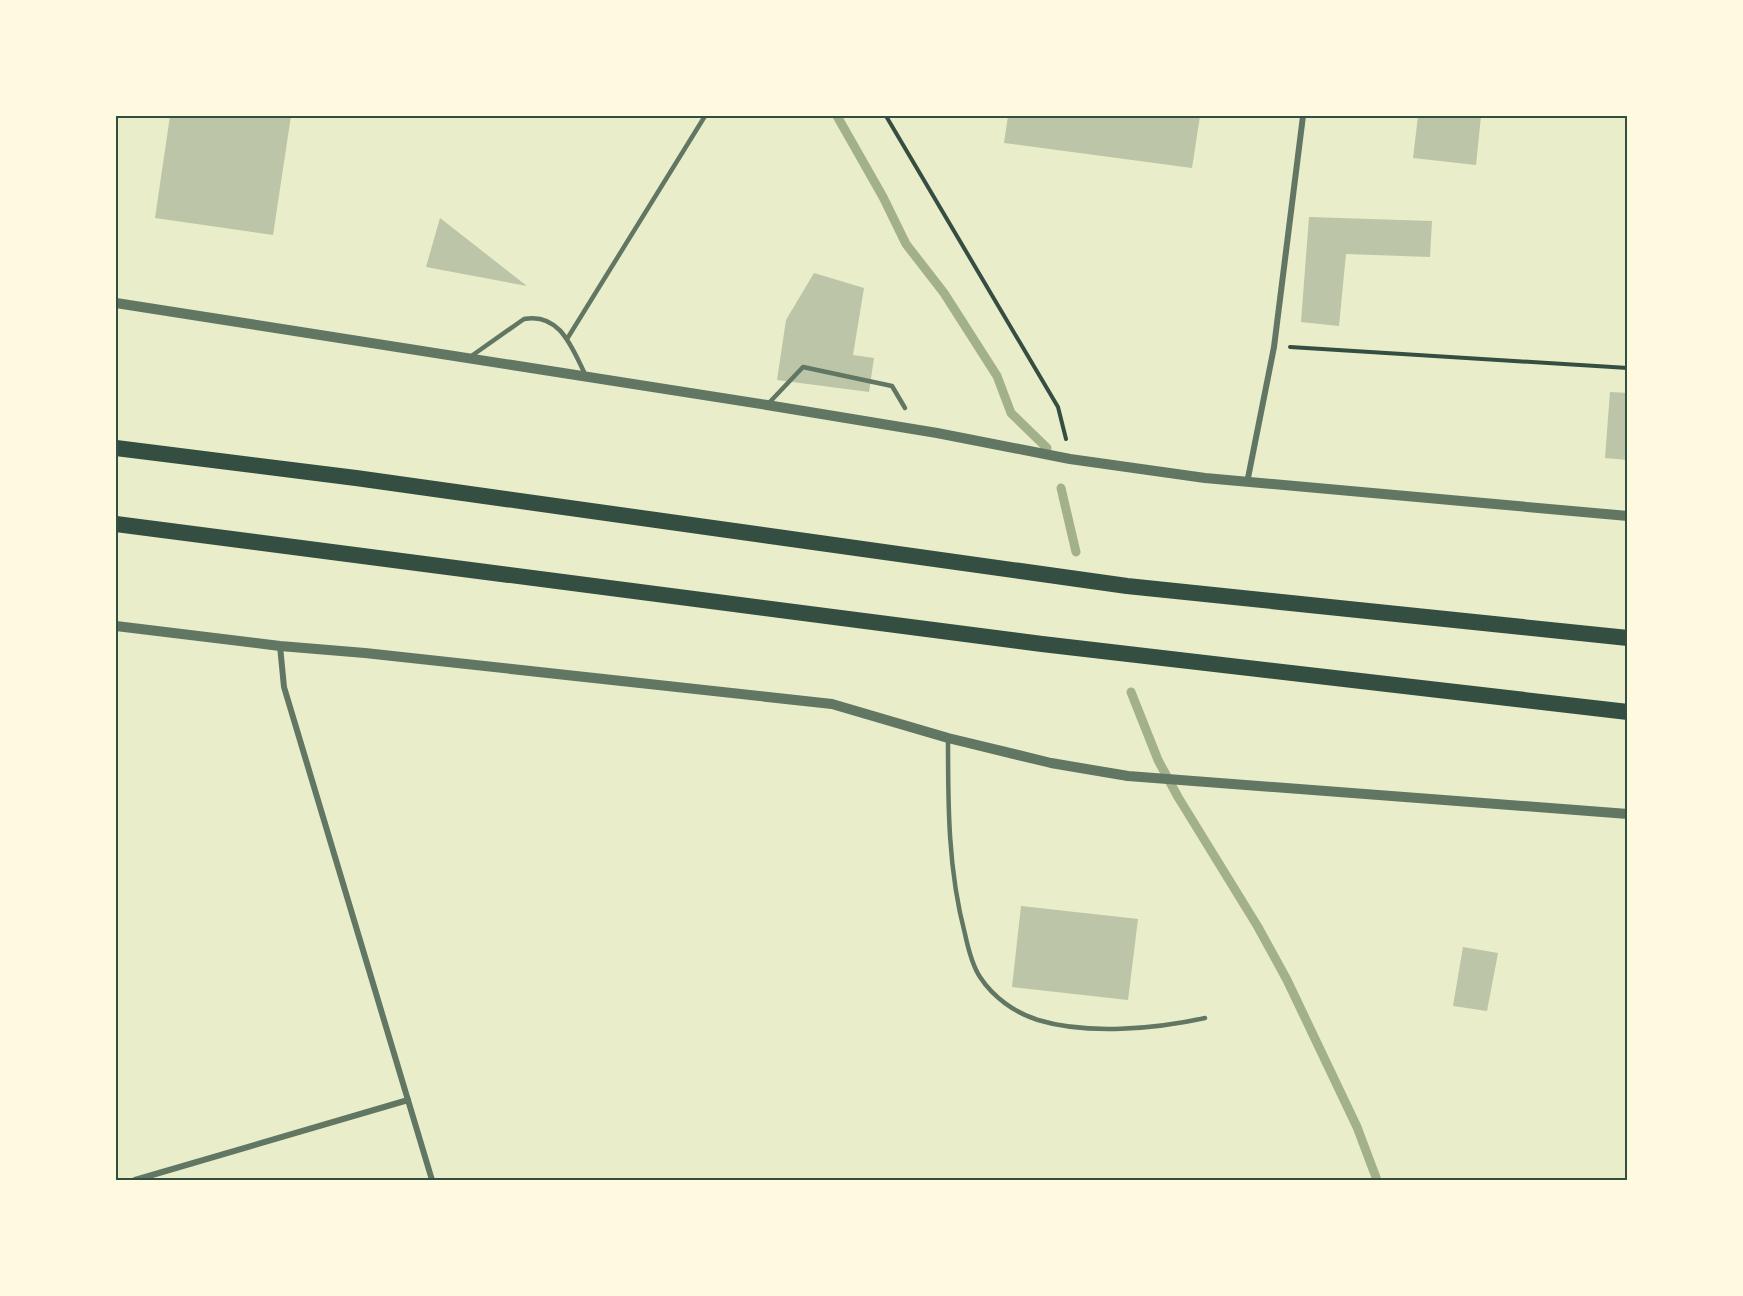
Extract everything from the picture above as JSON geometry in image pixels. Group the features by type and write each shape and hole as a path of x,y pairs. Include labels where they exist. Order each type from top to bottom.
{"highway":[{"path":"116,448 379,481 1127,586 1628,638"},
{"path":"116,524 1168,660 1628,712"}],"street":[{"path":"1247,483 1274,347 1303,116"},
{"path":"116,303 767,405 937,433 1070,459 1247,483 1628,516"},
{"path":"116,626 280,646 365,652 832,704 948,738 1051,763 1128,776 1628,814"},
{"path":"280,646 284,687 432,1180"},
{"path":"135,1180 408,1100"}],"lane":[{"path":"567,339 705,116"},
{"path":"468,358 524,319 534,317 544,319 556,326 567,339 586,377"},
{"path":"767,405 802,368 892,386 905,408"},
{"path":"948,738 949,830 960,915 979,975 994,994 1015,1010 1036,1020 1074,1027 1146,1026 1205,1018"}],"path":[{"path":"886,116 1058,407 1070,459"},
{"path":"1274,347 1305,347 1628,368"}],"building":[{"path":"170,116 291,116 273,235 155,218"},
{"path":"1008,116 1200,116 1192,168 1004,143"},
{"path":"1418,116 1481,116 1476,165 1413,158"},
{"path":"1309,217 1432,221 1430,257 1346,254 1339,326 1301,322"},
{"path":"440,218 527,286 426,267"},
{"path":"814,273 864,288 853,355 874,358 869,392 777,380 786,320"},
{"path":"1610,392 1628,393 1628,460 1605,458"},
{"path":"1021,906 1138,919 1128,1000 1012,987"},
{"path":"1463,947 1498,953 1487,1011 1453,1006"}],"waterway":[{"path":"837,116 883,197 906,244 944,293 997,376 1011,413 1047,448"},
{"path":"1061,488 1076,552"},
{"path":"1131,692 1158,760 1178,797 1258,927 1287,980 1357,1127 1377,1180"}]}
